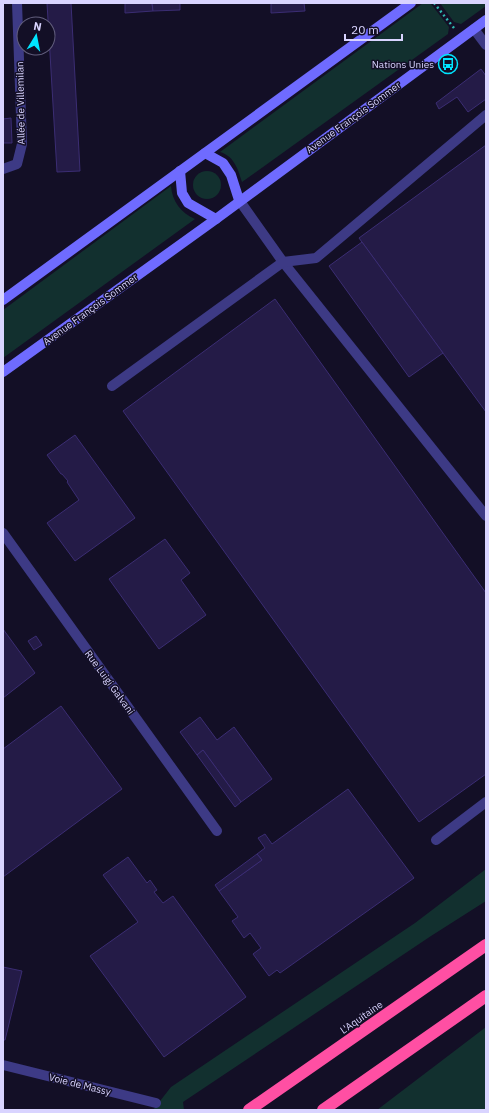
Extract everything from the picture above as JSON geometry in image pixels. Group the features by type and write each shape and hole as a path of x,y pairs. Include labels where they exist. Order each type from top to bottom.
{"highway":[{"name":"L'Aquitaine","path":"249,1110 486,945"},
{"path":"323,1110 486,996"}],"street":[{"name":"Allée de Villemilan","path":"3,170 17,164 22,144 16,3"},
{"path":"3,300 411,3"},
{"name":"Avenue François Sommer","path":"239,200 486,20"},
{"path":"474,29 486,45"},
{"path":"112,386 283,262 316,258 486,114"},
{"path":"205,153 223,162 231,175 239,200 283,262 486,516"},
{"path":"180,171 182,194 188,203 216,219 239,200"},
{"name":"Avenue François Sommer","path":"3,372 216,219"},
{"name":"Rue Luigi Galvani","path":"3,533 216,831"},
{"path":"436,840 486,802"},
{"name":"Voie de Massy","path":"3,1065 156,1103"}],"path":[{"path":"434,3 462,38"}],"green space":[{"path":"423,3 431,4 449,27 448,34 242,182 235,164 229,157 220,152"},
{"path":"440,3 486,3 486,6 461,24 454,22"},
{"path":"207,171 217,175 221,185 217,195 207,199 197,195 193,185 197,175"},
{"path":"171,186 173,197 178,206 185,213 195,219 3,358 3,310"},
{"path":"486,869 486,901 431,936 183,1102 184,1110 153,1110 171,1087 415,923"},
{"path":"486,1027 486,1110 377,1110"}],"building":[{"path":"47,3 71,3 80,171 57,172 50,56 56,56 56,16 48,16"},
{"path":"125,3 152,3 153,11 125,13"},
{"path":"152,3 180,3 180,10 153,11"},
{"path":"271,3 304,3 305,11 271,13"},
{"path":"481,69 486,76 486,99 468,112 457,97 439,109 436,103"},
{"path":"11,118 12,143 3,143 3,119"},
{"path":"486,145 486,412 359,238"},
{"path":"362,242 443,353 409,377 329,266"},
{"path":"275,299 486,593 486,774 419,822 123,411"},
{"path":"75,435 135,518 75,561 47,523 79,500 67,482 68,481 47,455"},
{"path":"165,539 190,573 181,580 206,615 159,649 109,579"},
{"path":"3,629 35,673 3,698"},
{"path":"36,636 42,645 34,650 28,641"},
{"path":"61,706 122,789 3,877 3,749"},
{"path":"200,717 217,740 234,727 272,779 241,802 203,750 197,755 180,732"},
{"path":"203,750 241,802 235,807 197,755"},
{"path":"348,789 414,878 280,973 277,970 269,976 253,954 261,948 250,933 244,938 232,921 238,917 219,891 262,860 257,854 265,848 258,838 265,834 272,844"},
{"path":"257,854 262,860 219,891 215,885"},
{"path":"128,857 147,883 150,880 157,890 154,892 163,903 173,896 246,997 164,1057 90,956 138,922 103,875"},
{"path":"3,967 22,971 5,1040 3,1040"}],"place":[{"name":"Nations Unies","path":"448,64"}]}
